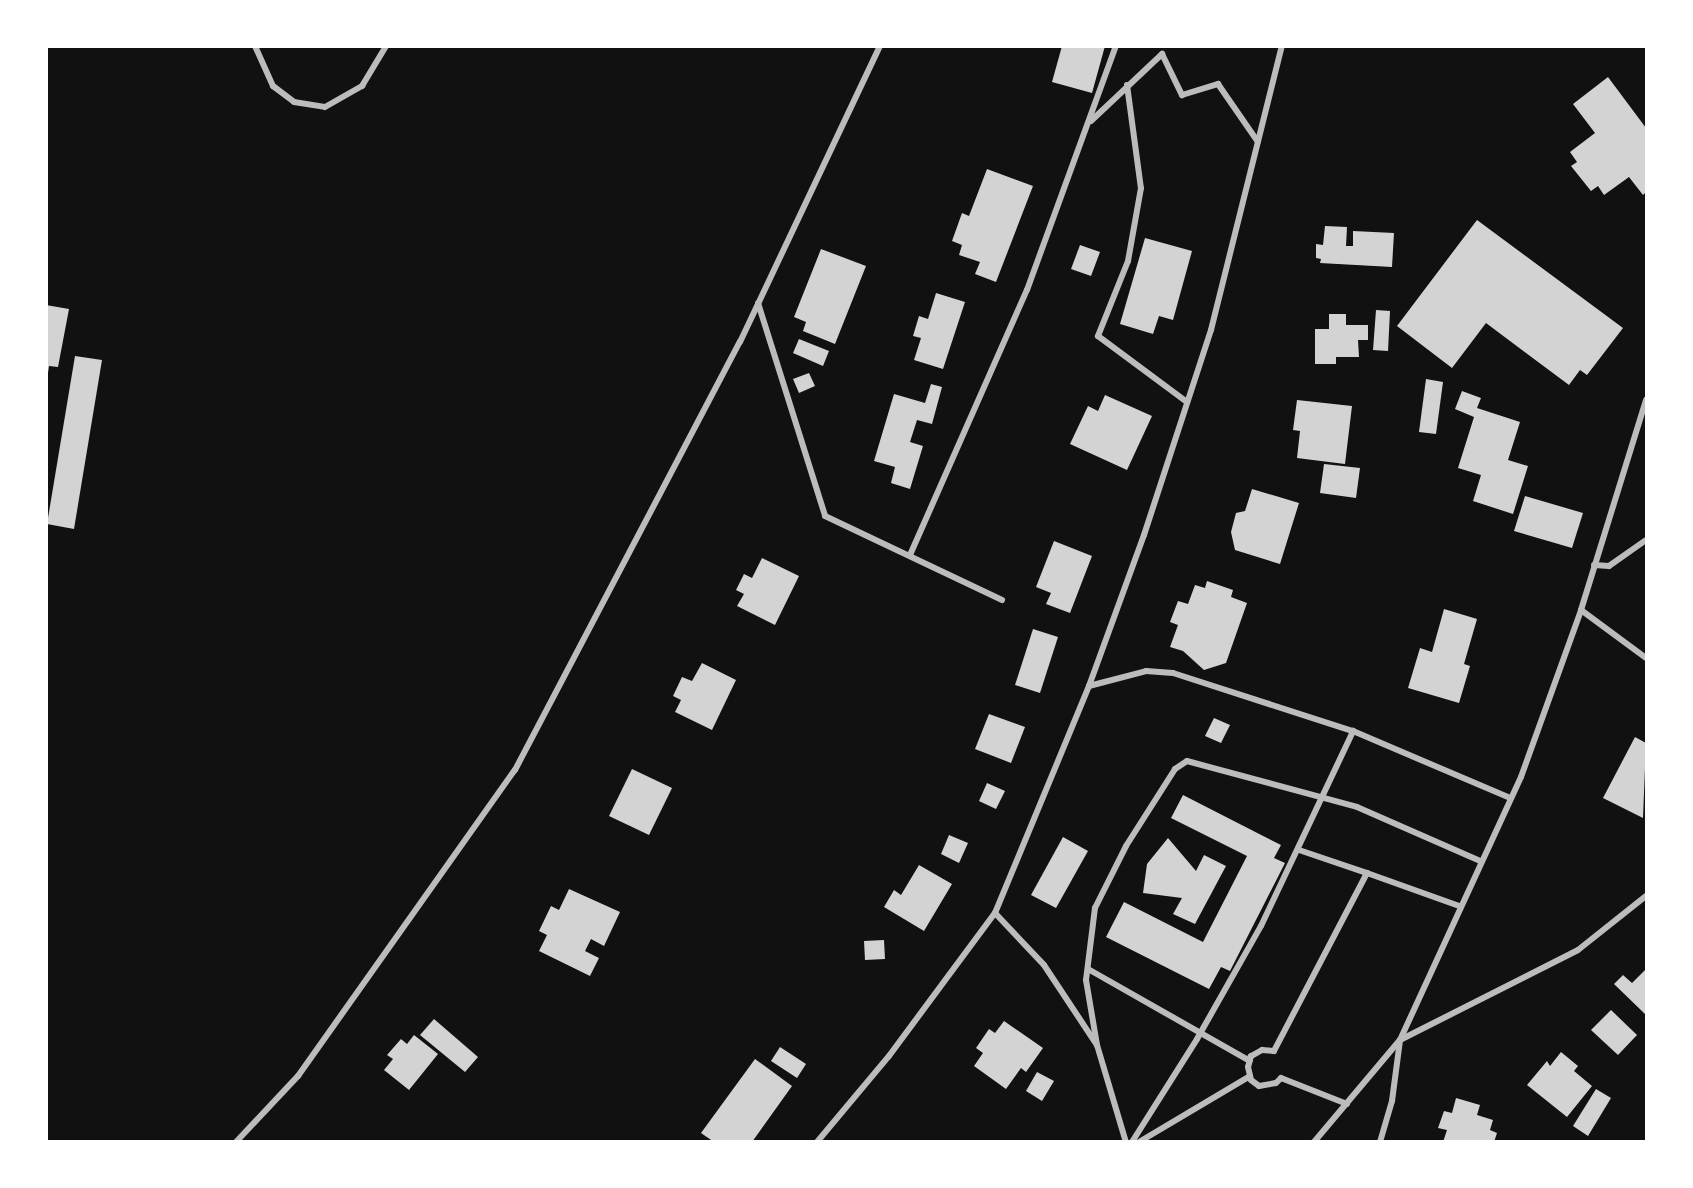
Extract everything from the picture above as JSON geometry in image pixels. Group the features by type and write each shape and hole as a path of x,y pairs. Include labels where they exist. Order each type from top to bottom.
{"street":[{"path":"255,46 273,86 294,102 325,107 362,86 386,46"},
{"path":"236,1142 298,1076 515,770 758,303 880,46"},
{"path":"910,555 1028,290 1116,46"},
{"path":"817,1142 889,1056 994,913 1089,686 1211,330 1282,46"},
{"path":"1088,123 1162,54 1182,95 1218,84 1258,142"},
{"path":"1127,85 1141,188 1128,261 1098,336 1187,402"},
{"path":"758,303 825,516 1002,600"},
{"path":"1314,1142 1400,1040 1510,798 1581,610 1647,400"},
{"path":"1594,565 1609,566 1647,540"},
{"path":"1581,610 1647,658"},
{"path":"1089,686 1146,671 1173,673 1353,731 1510,798"},
{"path":"1132,1142 1200,1033 1299,850 1320,797 1353,731"},
{"path":"1126,1142 1096,1045 1088,969 1095,908 1126,846 1175,769 1187,761 1357,807 1480,861"},
{"path":"1299,850 1459,906"},
{"path":"1347,1104 1281,1078 1276,1083 1260,1086 1250,1076 1250,1061 1251,1056 1262,1050 1274,1051 1367,873"},
{"path":"1400,1040 1578,950 1647,896"},
{"path":"994,913 1044,965 1096,1045"},
{"path":"1088,969 1250,1061"},
{"path":"1380,1142 1392,1101 1400,1040"},
{"path":"1139,1142 1250,1076"}],"building":[{"path":"1062,46 1105,46 1092,93 1052,82"},
{"path":"1608,77 1646,128 1646,192 1643,195 1629,177 1604,195 1598,186 1591,191 1571,166 1577,162 1570,152 1595,133 1573,104"},
{"path":"987,169 1033,186 996,282 975,274 980,262 959,255 962,245 952,241 962,213 969,216"},
{"path":"1477,220 1623,328 1587,375 1580,370 1569,385 1486,323 1452,368 1397,326"},
{"path":"1325,226 1347,227 1346,246 1353,246 1353,231 1394,233 1392,267 1320,263 1321,259 1316,258 1316,244 1323,245"},
{"path":"1145,238 1192,251 1173,320 1159,316 1153,334 1120,324"},
{"path":"1080,245 1100,252 1091,276 1071,269"},
{"path":"821,249 866,266 835,344 803,331 806,322 794,317"},
{"path":"936,293 965,302 943,369 914,360 921,338 913,336 919,316 928,319"},
{"path":"46,305 69,309 58,367 49,366 48,373"},
{"path":"1376,310 1390,311 1388,351 1373,350"},
{"path":"1329,314 1346,314 1346,325 1368,325 1368,340 1358,340 1359,357 1336,357 1336,364 1315,364 1315,329 1329,329"},
{"path":"799,339 829,351 823,366 793,353"},
{"path":"75,356 102,360 74,529 47,524"},
{"path":"809,373 815,386 799,393 793,379"},
{"path":"1426,379 1443,382 1436,434 1419,432"},
{"path":"931,384 942,387 932,424 917,420 910,442 923,446 910,489 891,483 895,467 874,461 894,394 925,403"},
{"path":"1462,391 1481,398 1477,408 1520,422 1508,460 1528,466 1513,514 1473,501 1481,475 1458,468 1474,417 1455,409"},
{"path":"1105,395 1152,416 1127,470 1070,444 1088,406 1098,411"},
{"path":"1297,400 1352,406 1345,464 1297,458 1300,431 1293,430"},
{"path":"1324,464 1360,468 1356,498 1320,493"},
{"path":"1252,489 1299,503 1280,564 1235,550 1231,532 1236,513 1245,511"},
{"path":"1525,496 1583,513 1572,548 1514,531"},
{"path":"1054,541 1092,556 1070,613 1046,604 1051,593 1036,587"},
{"path":"762,558 799,576 775,625 737,606 744,594 736,590 744,574 752,578"},
{"path":"1207,581 1233,590 1231,597 1247,603 1226,663 1204,670 1183,651 1170,647 1178,625 1170,622 1178,601 1188,604 1195,585 1205,588"},
{"path":"1444,609 1477,619 1464,664 1470,666 1459,703 1408,688 1420,648 1432,652"},
{"path":"1033,629 1058,637 1040,693 1015,685"},
{"path":"702,663 736,680 712,730 675,712 681,700 673,696 682,677 692,681"},
{"path":"989,714 1025,727 1011,763 975,749"},
{"path":"1214,718 1230,725 1221,743 1205,736"},
{"path":"1635,737 1646,743 1643,818 1603,798"},
{"path":"632,769 672,788 649,835 609,816"},
{"path":"987,783 1005,791 996,809 979,801"},
{"path":"1183,795 1281,845 1274,858 1285,863 1230,971 1221,967 1209,989 1106,937 1124,902 1203,942 1247,856 1171,818"},
{"path":"949,835 968,843 959,863 941,854"},
{"path":"1063,837 1088,851 1056,908 1031,895"},
{"path":"1168,838 1196,871 1204,855 1226,866 1195,924 1173,914 1182,898 1143,893 1147,864"},
{"path":"919,865 952,884 924,931 884,907 894,890 901,895"},
{"path":"569,889 620,912 604,946 591,939 585,951 599,958 590,976 539,951 547,935 539,931 551,906 559,910"},
{"path":"884,940 885,959 865,960 864,941"},
{"path":"1646,969 1646,1015 1614,984 1623,975 1632,983"},
{"path":"1611,1010 1637,1035 1618,1055 1591,1030"},
{"path":"434,1019 478,1057 465,1072 420,1035"},
{"path":"1004,1021 1043,1048 1026,1072 1021,1068 1006,1089 974,1066 983,1053 976,1048 989,1029 995,1033"},
{"path":"414,1035 438,1054 409,1090 384,1070 393,1059 387,1055 401,1039 407,1044"},
{"path":"780,1047 806,1064 797,1078 771,1061"},
{"path":"1561,1052 1578,1066 1574,1071 1592,1086 1567,1117 1527,1085 1547,1061 1550,1066"},
{"path":"755,1059 792,1086 752,1142 714,1142 701,1133"},
{"path":"1037,1072 1054,1081 1042,1101 1026,1091"},
{"path":"1596,1089 1611,1098 1588,1136 1573,1126"},
{"path":"1456,1098 1480,1105 1477,1115 1493,1120 1490,1130 1497,1133 1494,1142 1443,1142 1447,1130 1438,1128 1444,1111 1452,1113"}]}
